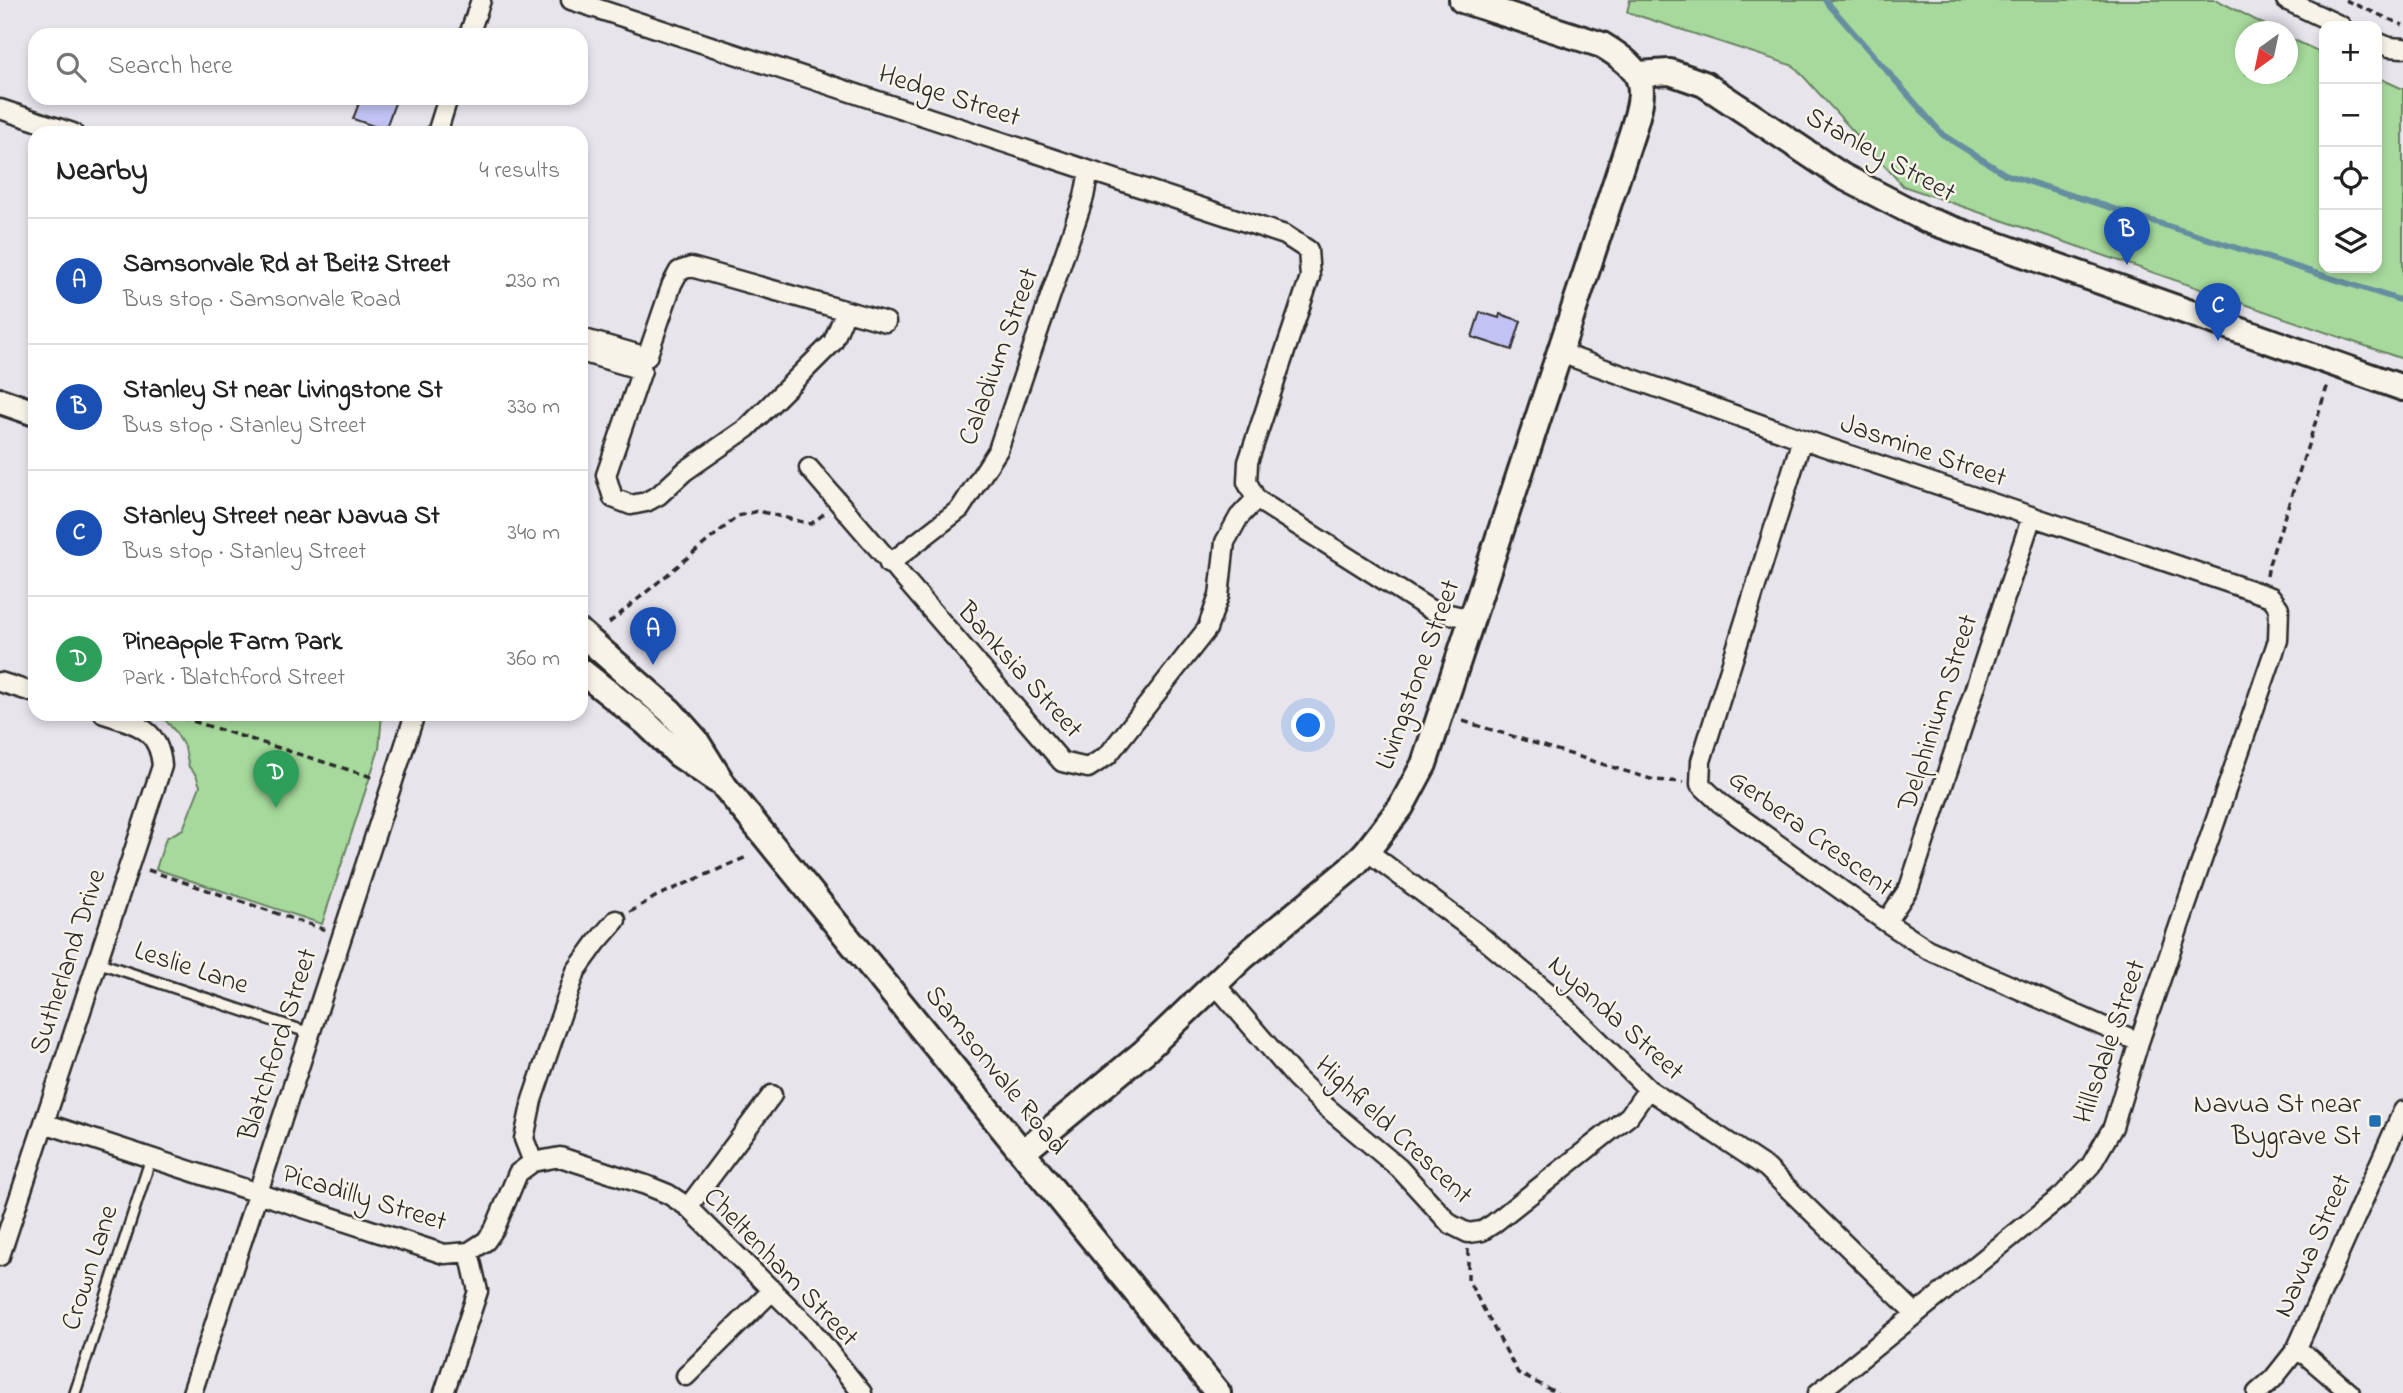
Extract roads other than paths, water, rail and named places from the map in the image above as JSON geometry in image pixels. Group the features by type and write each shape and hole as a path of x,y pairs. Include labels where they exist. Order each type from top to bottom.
{"street":[{"path":"471,28 481,0"},
{"name":"Hedge Street","path":"571,0 1285,235 1308,250 1310,277 1248,462 1247,482 1256,499"},
{"path":"1462,0 1602,45 1616,53 1638,74"},
{"path":"2286,0 2331,21"},
{"path":"2382,44 2403,48"},
{"name":"Stanley Street","path":"1638,74 1670,72 1704,84 1842,176 1927,220 2403,387"},
{"name":"Livingstone Street","path":"1023,1152 1144,1052 1242,958 1350,869 1367,852 1401,807 1424,764 1640,108 1643,93 1638,74"},
{"path":"439,126 446,105"},
{"path":"0,108 53,126"},
{"name":"Caladium Street","path":"889,564 960,509 998,450 1084,197 1089,171"},
{"path":"588,340 647,357 672,284 679,271 691,267 886,322"},
{"path":"588,354 642,370 606,475 613,498 631,505 646,502 659,495 685,471 747,428 832,342 846,311"},
{"name":"Jasmine Street","path":"1560,354 2032,516 2269,588"},
{"path":"0,401 28,411"},
{"name":"Gerbera Crescent","path":"1802,439 1700,761 1700,784 1720,803 1927,949 2139,1042"},
{"name":"Banksia Street","path":"809,468 1062,762 1088,768 1108,755 1207,629 1219,596 1225,542 1239,517 1256,499"},
{"path":"1256,499 1431,610 1472,619"},
{"name":"Delphinium Street","path":"1886,922 1909,888 2032,516"},
{"name":"Hillsdale Street","path":"1818,1393 2063,1195 2091,1165 2113,1127 2139,1042 2278,640 2278,608 2269,588"},
{"name":"Samsonvale Road","path":"588,638 670,711 695,739 725,787 1219,1393"},
{"name":"Samsonvale Road","path":"588,677 645,722 678,754 725,787"},
{"path":"0,682 28,690"},
{"name":"Sutherland Drive","path":"0,1256 162,765 161,752 155,739 145,729 123,721"},
{"name":"Blatchford Street","path":"192,1393 413,721"},
{"name":"Nyanda Street","path":"1367,852 1478,934 1562,1004 1648,1089 1767,1168 1916,1314"},
{"path":"444,1393 478,1291 469,1252 486,1241 495,1228 518,1173 533,1161 524,1139 532,1100 576,971 617,920"},
{"name":"Highfield Crescent","path":"1215,984 1296,1078 1399,1168 1450,1224 1468,1233 1482,1231 1493,1224 1629,1116 1648,1089"},
{"path":"688,1207 772,1095"},
{"name":"Navua Street","path":"2257,1393 2273,1379 2296,1350 2403,1111"},
{"name":"Picadilly Street","path":"44,1123 444,1254 469,1252"},
{"name":"Cheltenham Street","path":"533,1161 560,1157 646,1185 668,1194 688,1207 810,1328 862,1393"},
{"path":"686,1376 773,1290"},
{"path":"2296,1350 2307,1356 2350,1393"}],"lane":[{"name":"Leslie Lane","path":"97,962 310,1033"},
{"name":"Crown Lane","path":"75,1393 151,1158"}],"waterway":[{"path":"1825,0 1943,135 2005,174 2403,301"}],"place":[{"name":"Stanley St near Livingstone St","path":"2127,265"},
{"name":"Stanley Street near Navua St","path":"2218,341"},
{"name":"Samsonvale Rd at Beitz Street","path":"653,665"},
{"name":"Pineapple Farm Park","path":"276,808"},
{"name":"Navua St near Bygrave St","path":"2375,1121"}]}
